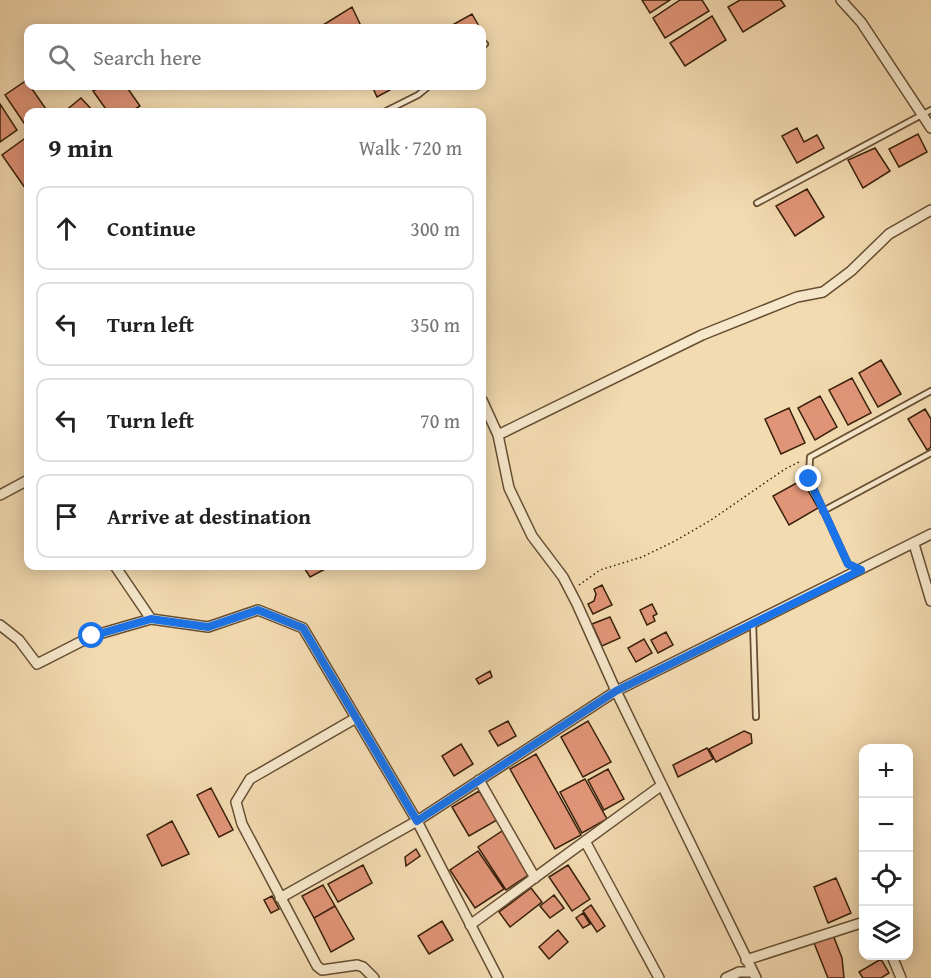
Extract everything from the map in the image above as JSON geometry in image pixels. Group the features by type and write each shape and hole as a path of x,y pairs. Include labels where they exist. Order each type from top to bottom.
{"street":[{"path":"841,0 861,22 927,112 931,128"},
{"path":"498,435 702,335 797,297 822,292 851,271 889,234 931,210"},
{"path":"486,409 498,435 509,488 532,536 563,577 754,975"},
{"path":"0,495 24,482"},
{"path":"280,898 417,821 616,691 931,534"},
{"path":"914,544 931,601"},
{"path":"118,570 151,619"},
{"path":"0,625 20,640 37,664 92,636 151,619 208,627 258,610 303,628 417,821 498,978"},
{"path":"356,718 250,779 236,802 242,825 317,966 322,970 363,966 374,978"},
{"path":"479,780 535,878"},
{"path":"470,925 662,785"},
{"path":"585,841 659,978"},
{"path":"746,960 859,924"},
{"path":"894,960 901,978"},
{"path":"726,978 739,972 754,975"}],"lane":[{"path":"392,108 424,90"},
{"path":"757,203 927,112"},
{"path":"861,570 848,564 823,511 809,479 810,457 931,392"},
{"path":"823,511 931,453"},
{"path":"753,623 756,717"}],"path":[{"path":"570,592 600,570 642,558 675,541 711,520 785,469 810,457"}],"building":[{"path":"642,0 670,0 650,13"},
{"path":"680,0 702,0 709,11 665,38 653,18"},
{"path":"740,0 781,0 785,6 743,32 728,7"},
{"path":"352,7 360,24 325,24"},
{"path":"472,14 478,24 454,24"},
{"path":"712,16 726,40 685,66 670,43"},
{"path":"24,82 24,90 33,90 45,108 24,108 24,123 5,95"},
{"path":"129,90 140,106 137,108 105,108 93,91"},
{"path":"374,90 390,90 377,97"},
{"path":"81,98 90,108 69,108"},
{"path":"0,104 17,130 0,142"},
{"path":"797,128 804,142 817,135 824,148 797,163 782,136"},
{"path":"918,134 927,152 899,167 889,149"},
{"path":"24,139 24,187 2,155"},
{"path":"875,148 890,171 863,188 848,160"},
{"path":"807,189 824,217 795,236 776,206"},
{"path":"881,360 901,394 878,407 859,373"},
{"path":"852,378 871,413 848,425 829,390"},
{"path":"820,396 837,427 815,440 798,408"},
{"path":"789,408 805,443 781,454 765,419"},
{"path":"925,409 931,419 931,447 927,450 908,419"},
{"path":"802,480 818,508 789,525 773,496"},
{"path":"306,570 323,570 310,577"},
{"path":"602,585 612,605 593,614 588,604 594,601 596,594 594,589"},
{"path":"652,604 657,614 653,616 655,621 647,625 640,610"},
{"path":"610,617 620,638 602,646 592,624"},
{"path":"666,632 673,645 658,653 651,640"},
{"path":"644,639 652,653 636,662 628,648"},
{"path":"490,671 492,677 479,684 476,679"},
{"path":"508,721 516,736 498,746 489,731"},
{"path":"588,721 611,762 583,777 561,737"},
{"path":"744,731 751,734 752,743 716,762 709,749"},
{"path":"461,744 473,764 454,776 442,756"},
{"path":"707,748 713,759 678,777 673,765"},
{"path":"536,754 581,835 555,849 510,769"},
{"path":"608,769 624,799 604,810 588,780"},
{"path":"585,779 607,819 582,833 560,792"},
{"path":"211,788 233,830 219,837 197,795"},
{"path":"479,791 497,820 469,836 452,807"},
{"path":"172,821 189,854 162,866 147,835"},
{"path":"502,831 530,874 506,890 478,847"},
{"path":"416,849 420,856 406,866 405,857"},
{"path":"478,851 504,889 475,908 450,870"},
{"path":"363,865 372,883 338,902 328,884"},
{"path":"568,865 590,899 572,911 549,877"},
{"path":"836,878 851,913 828,923 814,887"},
{"path":"323,885 335,906 314,918 302,896"},
{"path":"531,888 542,902 510,927 499,912"},
{"path":"554,895 564,908 550,918 540,906"},
{"path":"272,896 279,909 271,913 264,900"},
{"path":"591,905 605,926 597,932 583,911"},
{"path":"335,906 354,939 331,952 314,918"},
{"path":"583,913 590,924 583,928 576,918"},
{"path":"442,921 453,940 429,954 418,936"},
{"path":"558,930 568,942 549,959 539,947"},
{"path":"833,935 842,958 844,978 828,978 814,943"},
{"path":"882,960 889,973 881,978 863,978 859,972"}],"route":[{"path":"92,636 151,619 208,627 258,610 303,628 417,821 616,691 861,570 848,564 809,479"}]}
